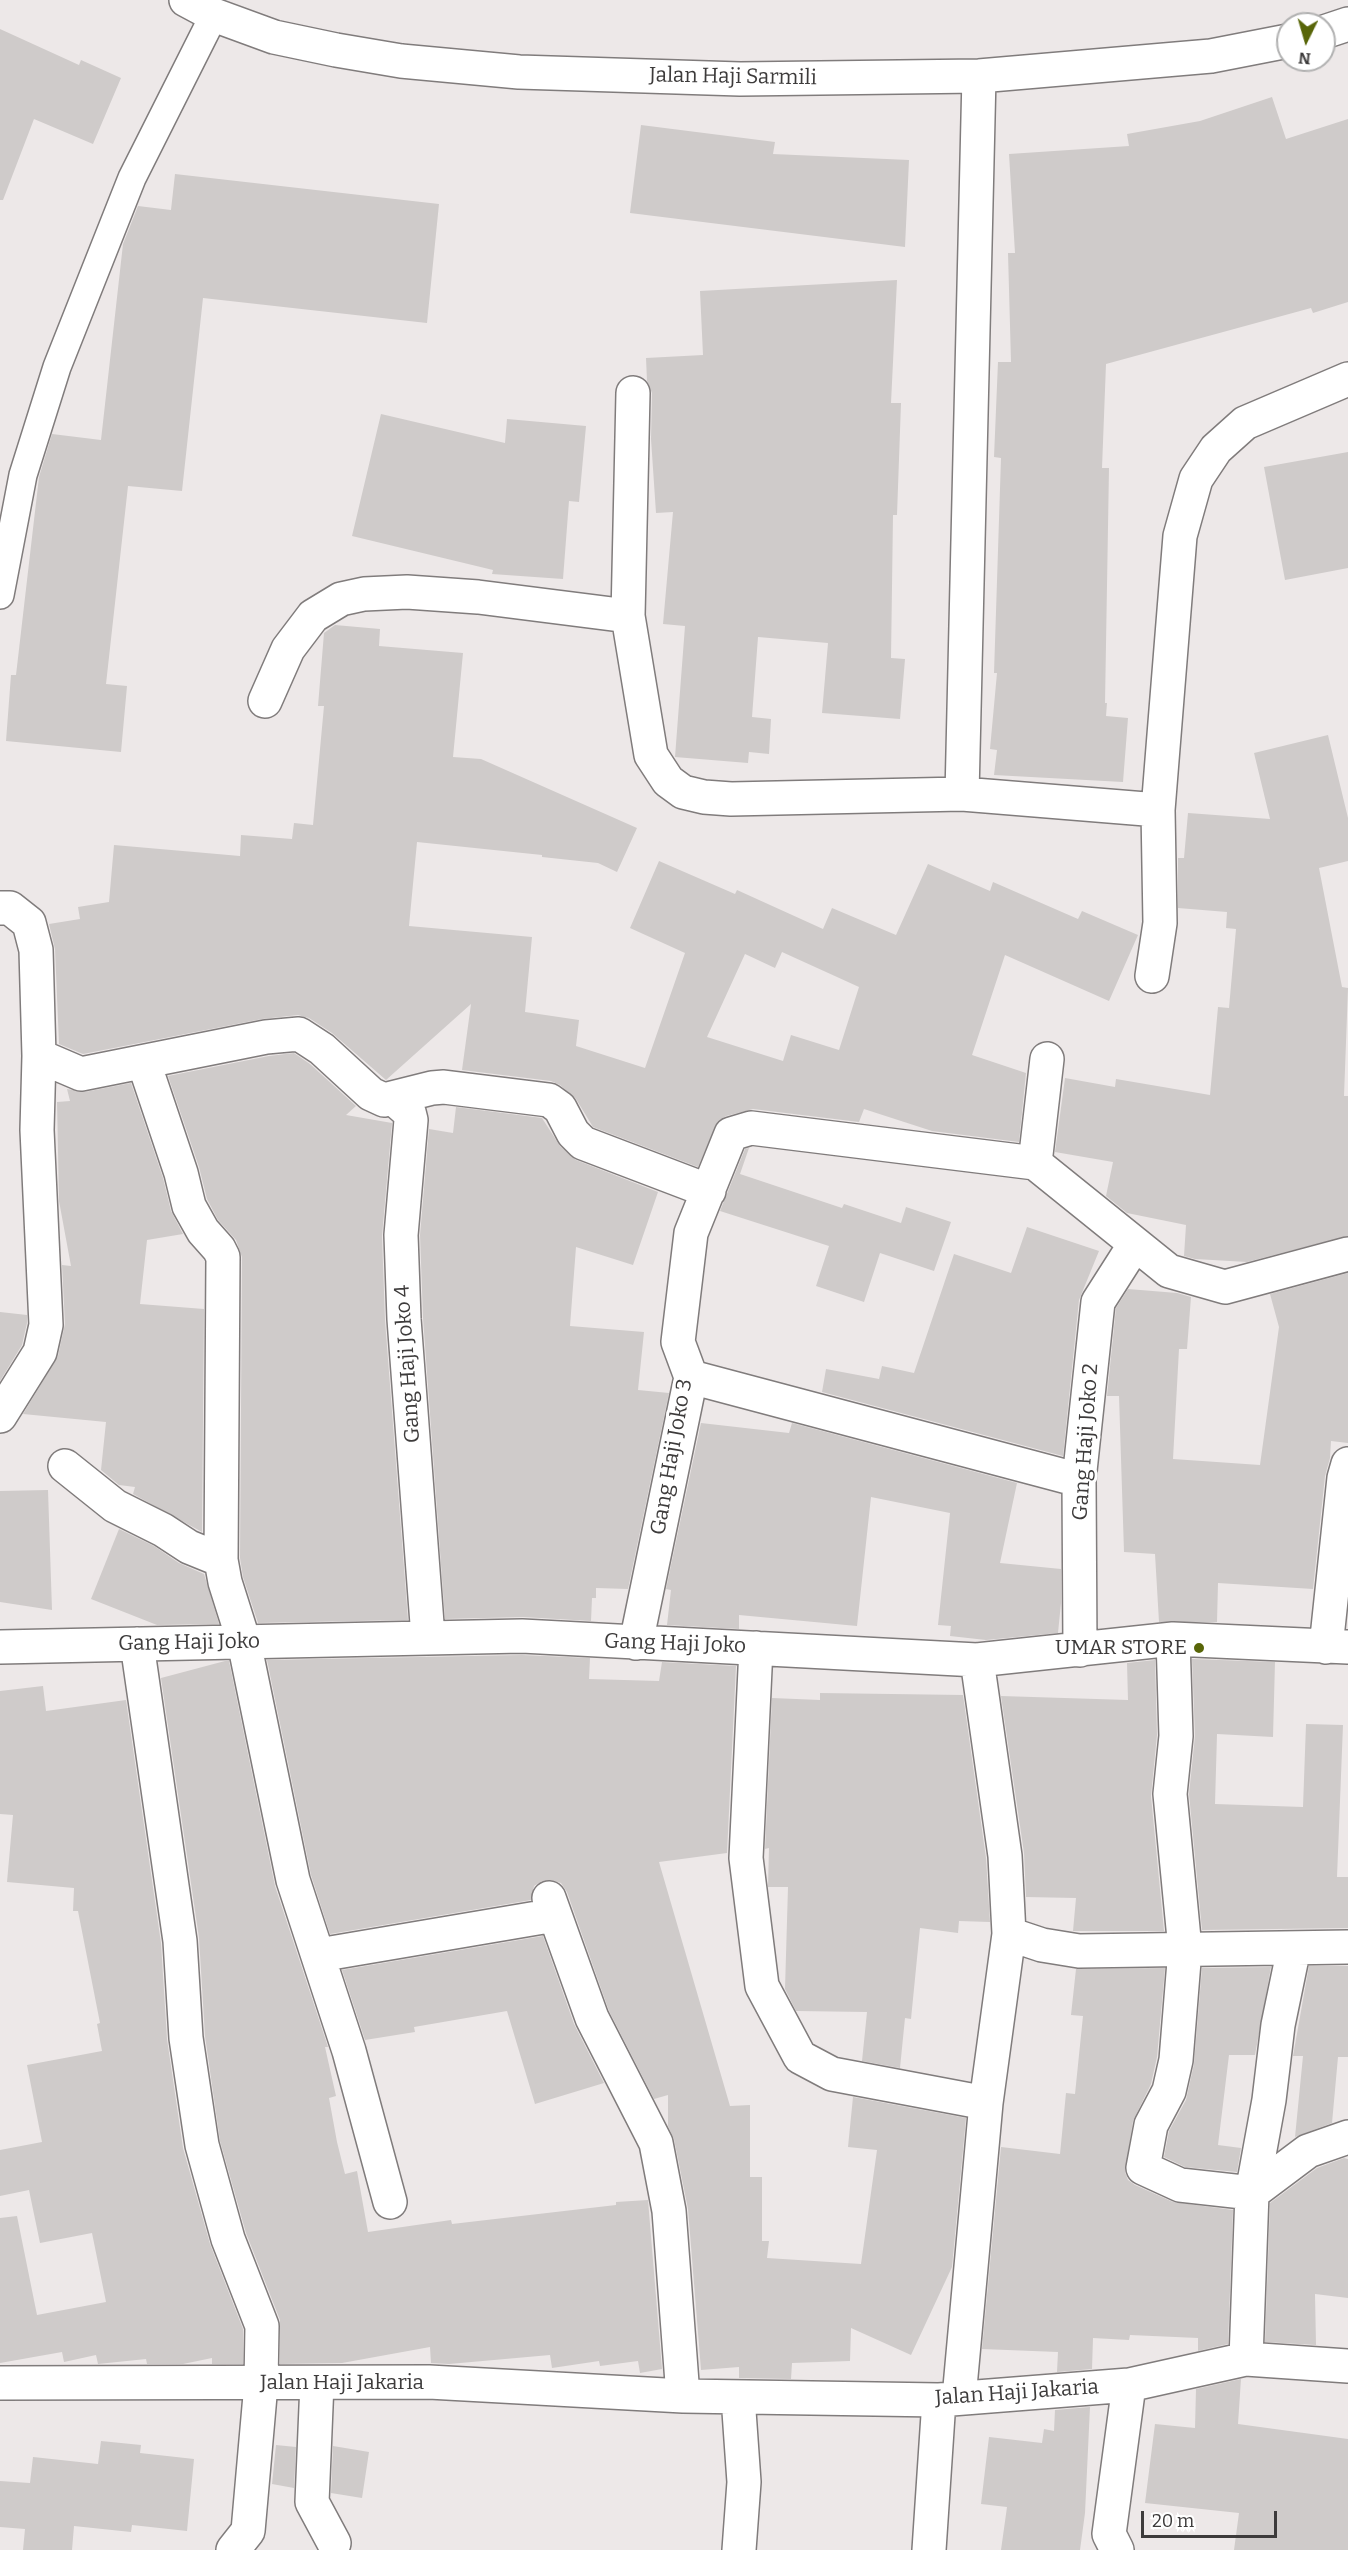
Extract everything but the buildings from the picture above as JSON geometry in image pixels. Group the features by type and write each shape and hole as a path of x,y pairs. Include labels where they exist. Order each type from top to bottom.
{"street":[{"name":"Jalan Haji Sarmili","path":"200,7 274,37 336,50 401,60 519,72 740,79 978,76 1211,56 1276,43"},
{"path":"962,794 978,76"},
{"path":"1152,976 1160,924 1158,810 1180,536 1196,479 1216,449 1245,423 1348,379"},
{"path":"633,393 628,616 651,755 668,781 683,792 704,797 731,799 962,794 1158,810"},
{"path":"265,701 288,649 313,616 341,599 364,594 407,592 478,597 628,616"},
{"path":"0,908 10,908 29,923 34,935 36,950 39,1056 37,1130 45,1336 40,1352 0,1416"},
{"path":"39,1056 81,1074 266,1037 299,1034 322,1049 371,1094 384,1100 444,1087 549,1100 560,1108 573,1133 583,1143 709,1191"},
{"path":"1047,1059 1035,1163 1169,1271 1225,1287 1348,1254"},
{"path":"144,1063 181,1173 189,1206 199,1225 223,1257 221,1560 225,1582 244,1642 293,1880 350,2052 390,2202"},
{"name":"Gang Haji Joko 4","path":"394,1099 409,1112 411,1120 401,1235 403,1307 428,1637"},
{"name":"Gang Haji Joko 3","path":"636,1643 691,1377 678,1342 692,1233 731,1134 751,1128 1035,1163"},
{"name":"Gang Haji Joko 2","path":"1080,1650 1079,1480 1098,1302 1135,1244"},
{"path":"691,1377 1079,1480"},
{"path":"1337,1647 1344,1478 1348,1464"},
{"path":"65,1466 116,1506 163,1530 189,1547 221,1560"},
{"name":"Gang Haji Joko","path":"0,1647 522,1636 977,1660 1173,1639 1337,1647"},
{"path":"1173,1639 1176,1736 1170,1794 1185,1949 1176,2060 1169,2091 1151,2125 1143,2168 1180,2185 1252,2193 1308,2151 1348,2137"},
{"path":"137,1644 180,1941 186,2038 201,2145 228,2239 262,2326 261,2384 248,2531 233,2550"},
{"path":"756,1648 746,1858 762,1986 800,2057 832,2074 986,2103"},
{"path":"929,2550 1009,1934 1005,1856 977,1660"},
{"path":"319,1955 552,1907 592,2018 656,2143 669,2211 683,2396"},
{"path":"1009,1934 1042,1945 1079,1951 1348,1947"},
{"path":"1246,2359 1252,2193 1269,2100 1278,2025 1294,1948"},
{"name":"Jalan Haji Jakaria","path":"0,2384 429,2382 683,2396 949,2399 1129,2385 1246,2359 1348,2366"},
{"path":"317,2383 312,2502 334,2543"},
{"path":"1117,2550 1109,2534 1129,2385"},
{"path":"738,2397 744,2482 739,2550"}],"lane":[{"path":"0,595 23,475 64,347 200,7"}],"place":[{"name":"UMAR STORE","path":"1199,1648"}]}
